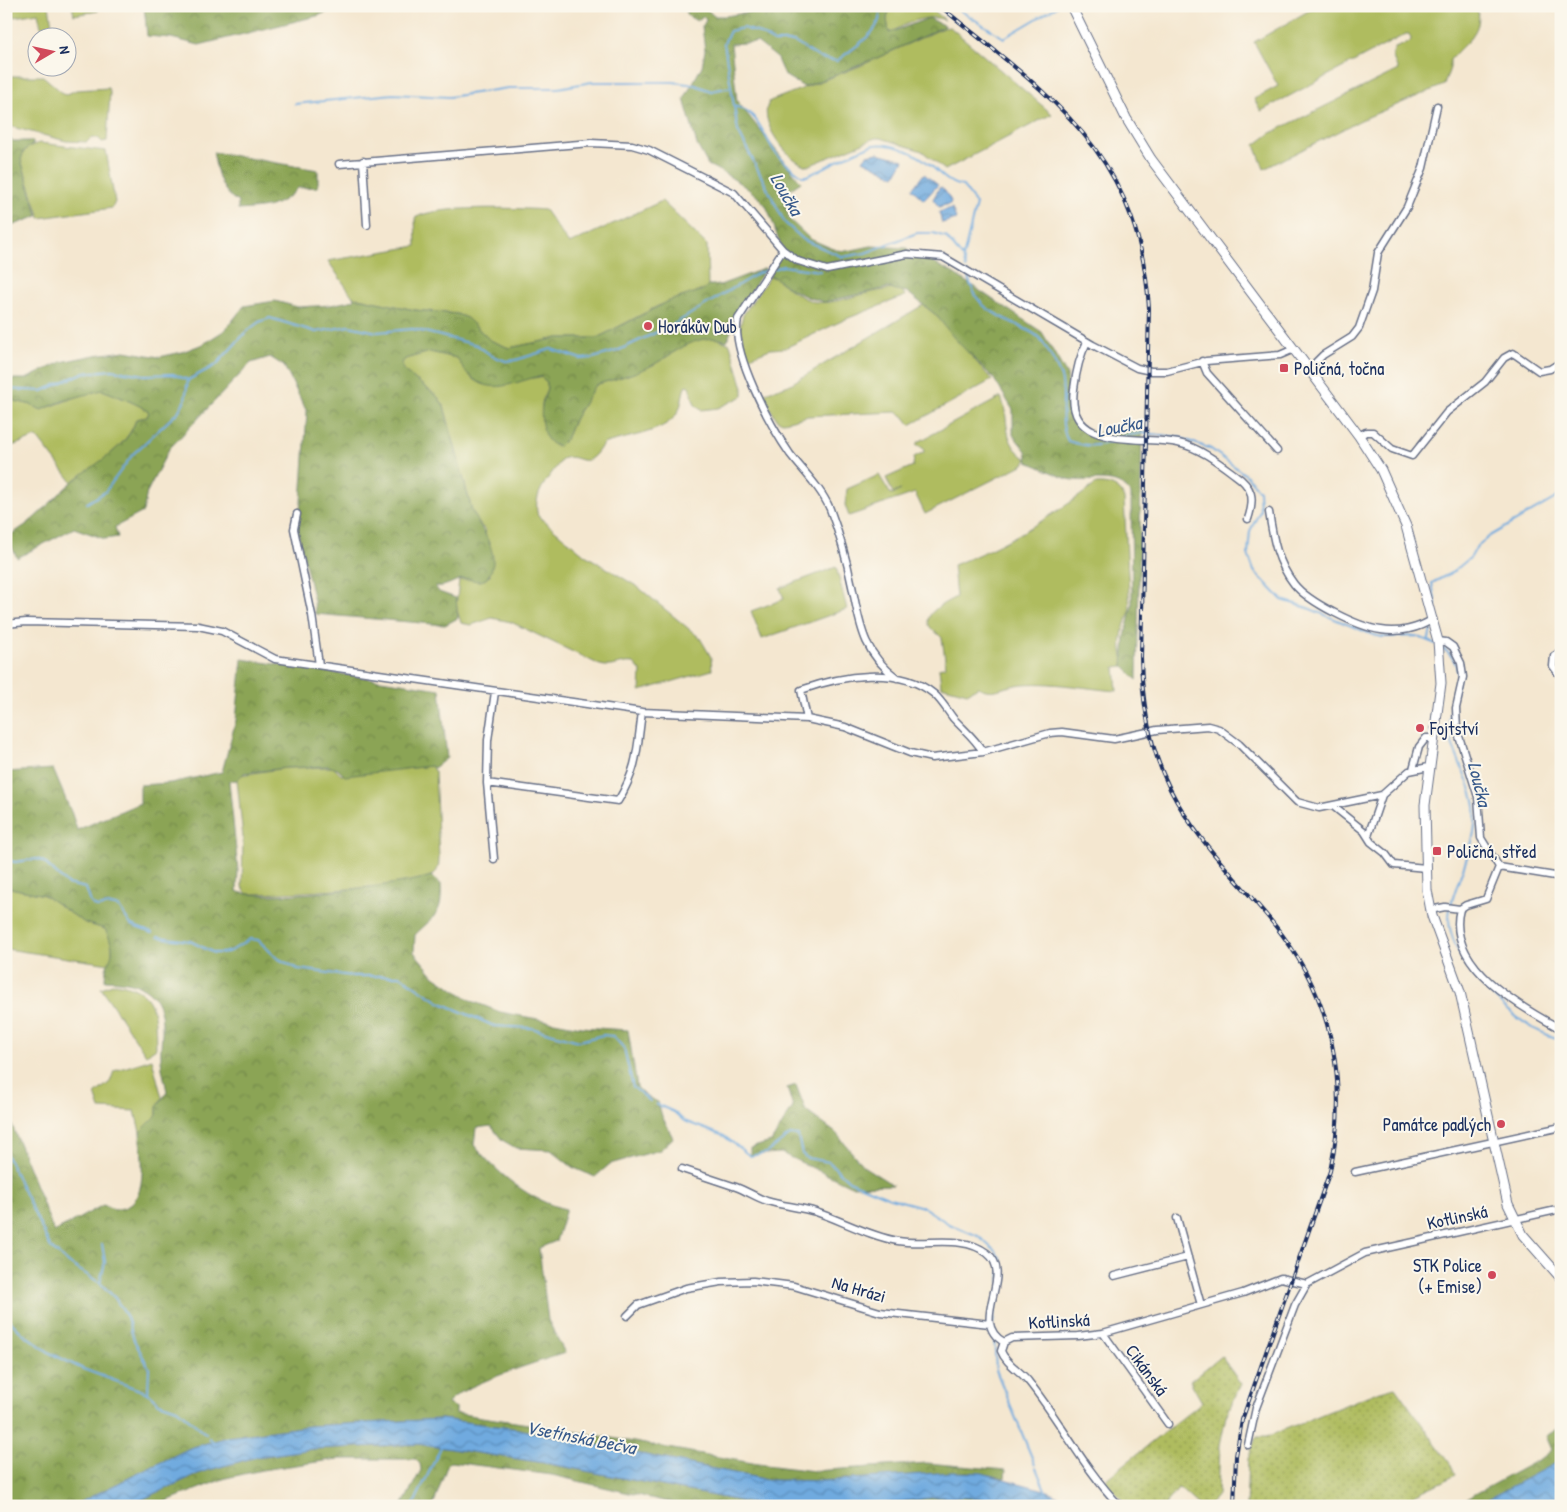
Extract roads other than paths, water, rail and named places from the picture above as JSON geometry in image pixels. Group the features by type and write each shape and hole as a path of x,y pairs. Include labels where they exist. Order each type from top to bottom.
{"main road":[{"path":"1071,6 1126,118 1151,159 1359,436 1380,470 1402,518 1438,641 1441,683 1425,805 1426,868 1430,910 1460,992 1504,1194 1514,1220 1531,1245 1561,1278"}],"street":[{"path":"1309,369 1323,355 1352,337 1359,328 1372,291 1378,253 1407,207 1423,168 1437,106"},
{"path":"339,164 591,143 632,145 649,150 734,193 783,250 798,261 827,270 907,254 933,254 953,261 1087,342 1131,366 1145,371 1166,371 1202,361 1280,355 1294,349"},
{"path":"362,161 367,225"},
{"path":"783,250 741,314 736,328 737,342 765,413 789,452 815,485 830,509 852,584 860,627 865,640 880,663 897,678"},
{"path":"1087,342 1077,366 1072,400 1078,422 1087,429 1108,436 1178,443 1198,451 1239,478 1250,488 1253,500 1248,519"},
{"path":"1359,436 1366,432 1373,432 1392,449 1412,456 1447,412 1485,382 1504,358 1513,353 1539,370 1550,369 1561,362"},
{"path":"1202,361 1208,373 1277,451"},
{"path":"1269,512 1274,546 1282,564 1293,582 1310,599 1381,630 1413,628 1432,619"},
{"path":"297,514 294,529 312,615 319,665"},
{"path":"6,624 26,622 198,626 222,631 275,659 642,712 807,719 845,727 910,753 932,758 982,752 1050,733 1062,732 1114,739 1157,730 1208,726 1219,729 1239,744 1297,802 1319,808 1334,807 1382,795 1413,769 1429,767"},
{"path":"1438,641 1446,642 1453,647 1461,663 1463,677 1456,708 1458,730 1478,797 1481,838 1499,867 1561,877"},
{"path":"1561,652 1554,656 1552,666 1561,677"},
{"path":"807,719 801,690 818,684 851,678 897,678 919,685 934,694 976,741 982,752"},
{"path":"494,859 487,783 488,740 495,692"},
{"path":"487,783 618,801 631,779 635,764 642,712"},
{"path":"1413,769 1420,743 1426,738 1434,738"},
{"path":"1368,836 1382,795"},
{"path":"1334,807 1368,836 1371,842 1385,853 1394,865 1426,868"},
{"path":"1430,910 1445,907 1458,908 1486,899 1499,867"},
{"path":"1458,908 1460,938 1479,970 1520,1007 1561,1029"},
{"path":"1355,1172 1561,1127"},
{"path":"682,1169 736,1187 767,1201 815,1212 869,1233 898,1241 931,1244 949,1242 976,1247 988,1254 995,1263 996,1273 990,1324 994,1336 1004,1342 1001,1351 1004,1358 1029,1382 1098,1479 1120,1506"},
{"name":"Kotlinská","path":"1004,1342 1012,1338 1070,1337 1103,1333 1243,1293 1281,1278 1307,1284 1365,1252 1561,1209"},
{"path":"1177,1218 1201,1305"},
{"path":"1114,1276 1188,1257"},
{"name":"Na Hrázi","path":"628,1316 638,1305 670,1293 721,1282 776,1283 813,1291 880,1312 990,1324"},
{"path":"1248,1445 1256,1408 1294,1305 1307,1284"},
{"name":"Cikánská","path":"1103,1333 1168,1424"}],"water":[{"path":"878,153 904,160 895,176 863,160 867,155"},
{"path":"924,174 938,185 924,200 912,189"},
{"path":"940,187 951,201 950,204 939,207 933,199"},
{"path":"952,208 956,219 942,223 939,212"},
{"path":"441,1419 518,1429 768,1480 824,1481 952,1472 982,1473 1048,1491 1078,1506 1021,1506 980,1498 938,1497 874,1505 766,1506 545,1463 418,1444 312,1449 256,1457 202,1472 128,1506 72,1506 190,1448 228,1437 309,1426"},
{"path":"1561,1460 1561,1495 1539,1506 1475,1506"}],"waterway":[{"name":"Loučka","path":"854,6 859,10 866,6"},
{"name":"Loučka","path":"879,6 880,15 873,31 867,38 837,61 820,58 794,42 774,42 757,32 743,28 730,31 724,43 738,131 785,223 804,240 843,257 865,253 917,233 933,233 946,237 963,258 966,268"},
{"path":"953,6 1004,38 1058,6"},
{"path":"295,104 393,94 449,97 508,88 558,88 592,82 673,82 695,85 711,91 731,87"},
{"path":"733,106 749,113 755,119 778,156 802,176 807,176 850,154 874,145 888,145 910,152 923,159 949,181 963,186 976,204 963,258"},
{"path":"773,269 783,266 820,271"},
{"path":"87,503 105,492 133,454 178,412 185,400 188,380 216,365 247,331 259,322 270,318 316,332 349,326 377,332 413,329 477,345 492,356 506,361 516,360 551,349 581,359 593,358 617,351 674,324 758,273 766,271"},
{"name":"Loučka","path":"967,272 974,294 985,307 1033,333 1043,342 1061,377 1063,385 1063,425 1068,441 1092,445 1115,440"},
{"path":"6,389 42,391 83,373 112,370 145,375 173,374 188,380"},
{"name":"Loučka","path":"1124,436 1143,433 1178,437 1211,449 1247,476 1259,491 1260,511 1250,531 1248,554 1254,571 1282,600 1308,608 1371,634 1382,637 1416,636 1436,644"},
{"path":"1434,614 1436,605 1432,583 1453,572 1471,557 1477,546 1490,536 1561,495"},
{"path":"1429,639 1431,629"},
{"name":"Loučka","path":"1442,648 1451,655 1456,664 1457,683 1450,714 1449,733 1470,787 1475,807 1474,833 1471,846 1450,909 1450,925 1455,942 1464,960 1476,977 1505,1007 1533,1028 1561,1040"},
{"path":"6,860 15,862 37,859 44,862 67,884 86,888 91,903 97,907 111,905 119,907 131,925 152,933"},
{"path":"158,937 190,941 214,953 231,951 250,939 258,940 277,958 298,969 352,976 400,976 439,1002 494,1026 531,1028 579,1041 603,1035 613,1036 624,1048 633,1087 650,1101"},
{"path":"656,1104 674,1112 684,1121 724,1136 750,1156 766,1153 790,1135 798,1136 802,1154 807,1158 829,1162 849,1181 890,1198 923,1207 949,1224 978,1236 1001,1259 999,1282"},
{"path":"6,1154 51,1248 70,1264 100,1283 115,1298 127,1317 134,1340 149,1368 148,1393"},
{"path":"100,1283 105,1262 102,1244"},
{"path":"993,1324 996,1297"},
{"path":"6,1317 21,1332 50,1353 83,1369 148,1393 159,1403 177,1409 206,1434"},
{"path":"994,1336 996,1370 1035,1465"},
{"path":"209,1438 215,1443"},
{"path":"413,1506 441,1447"},
{"path":"1036,1468 1046,1492"}],"railway":[{"path":"940,6 1052,100 1082,132 1107,167 1128,207 1142,254 1149,308 1141,657 1145,708 1152,741 1163,773 1180,807 1204,842 1273,923 1310,979 1322,1009 1331,1040 1338,1104 1336,1137 1330,1171 1242,1420 1236,1456 1234,1506"}],"place":[{"name":"Horákův Dub","path":"648,326"},
{"name":"Poličná, točna","path":"1284,368"},
{"name":"Fojtství","path":"1420,728"},
{"name":"Poličná, střed","path":"1437,851"},
{"name":"Památce padlých","path":"1501,1124"},
{"name":"STK Police (+ Emise)","path":"1492,1275"}],"water label":[{"name":"Vsetínská Bečva","path":"581,1437"}]}
